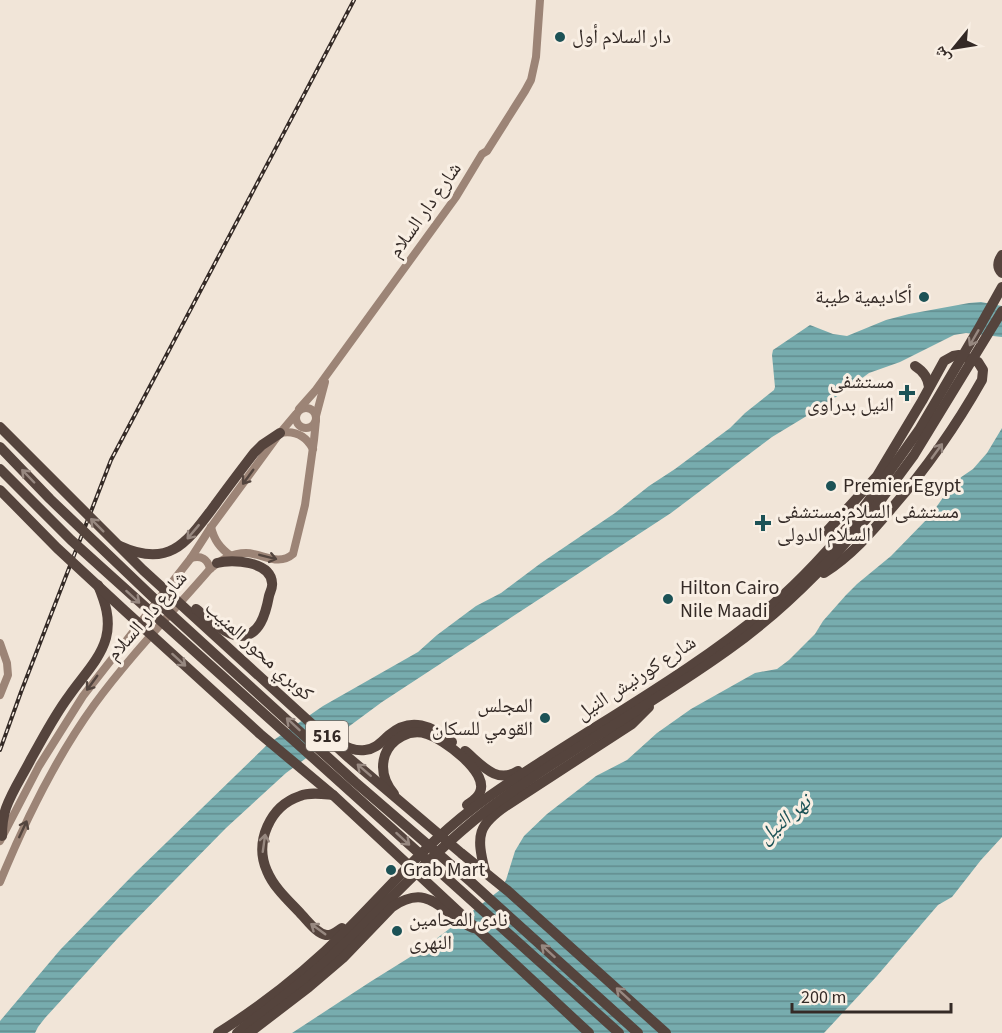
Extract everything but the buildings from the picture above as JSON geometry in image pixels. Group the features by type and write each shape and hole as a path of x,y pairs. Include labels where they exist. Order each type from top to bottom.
{"highway":[{"path":"1002,255 998,264 1002,273"},
{"name":"شارع كورنيش النيل","path":"237,1033 326,961 424,864 458,834 540,773 729,649 757,628 809,582 846,543 919,430 1002,287"},
{"name":"شارع كورنيش النيل","path":"218,1033 252,1010 312,963 440,835 472,809 505,785 722,644 772,604 818,562 868,509 914,455 1002,311"},
{"path":"809,582 833,567 855,549 910,488 947,437 982,380 983,370 978,362 959,355 948,358 941,365 877,476 827,531 837,540"},
{"path":"915,366 924,372 929,387"},
{"name":"كوبري محور المنيب","path":"0,427 117,545 349,758 484,871 666,1033"},
{"path":"117,545 139,554 148,555 165,552 181,544 194,532 254,453 280,433"},
{"name":"كوبري محور المنيب","path":"0,447 50,499 163,607 355,782 471,882 638,1033"},
{"name":"516","path":"0,469 71,540 619,1033"},
{"name":"516","path":"0,490 97,585 260,734 333,795 589,1033"},
{"path":"159,583 229,633 244,636 255,630 264,617 272,583 271,578 263,569 248,563 234,561 213,566"},
{"path":"1,838 7,806 21,778 61,707 102,649 108,625 104,601 97,585"},
{"path":"484,871 479,844 480,835 489,818 639,718 656,698"},
{"path":"329,739 355,750 366,750 376,746 396,730 408,725 422,725 440,732 470,760 482,784 476,798 453,817 440,835"},
{"path":"404,806 386,782 383,763 391,745 398,738 407,734 417,732 427,734 502,777 511,775 532,762 546,758"},
{"path":"333,795 302,795 292,799 281,808 271,818 264,838 263,860 272,880 283,895 322,934 328,936 333,934 360,916"},
{"path":"249,1033 309,987 351,950 392,907 406,899 429,899 460,921 476,929"}],"main road":[{"name":"شارع دار السلام","path":"1,838 39,766 96,678 191,558 211,527 280,433 315,391 456,196 482,154 482,148 521,88 527,74 531,59 537,0"},
{"name":"شارع دار السلام","path":"0,882 40,794 84,719 117,676 213,566 231,556 241,554 252,554 276,560 285,559 293,554 305,505 316,418 329,371"},
{"path":"304,407 314,411 316,418 312,426 304,428 296,422 298,412 304,407"},
{"path":"280,433 298,434 309,442 313,449"},
{"path":"211,527 219,546 231,556"},
{"path":"191,558 196,556 205,559 213,566"},
{"path":"0,643 7,663 8,675 0,695"}],"water":[{"path":"981,302 1002,306 1002,337 966,333 954,335 900,362 869,373 842,393 772,437 671,513 382,702 286,773 226,828 118,938 45,1018 35,1033 0,1033 0,1021 60,950 133,875 268,744 323,706 418,652 476,606 501,593 730,428 774,390 773,350 810,325 833,334 847,336 886,320 909,314"},
{"name":"نهر النيل","path":"1002,428 1002,837 952,897 938,905 824,1033 292,1033 423,949 500,890 506,880 515,851 524,836 547,814 596,776 627,760 657,733 691,709 755,673 777,669 789,660 815,634 823,621 846,595 891,556 930,516 954,482 973,469 987,453"}],"railway":[{"path":"0,750 111,460 354,0"}],"place":[{"name":"دار السلام أول","path":"560,37"},
{"name":"أكاديمية طيبة","path":"924,297"},
{"name":"مستشفى النيل بدراوى","path":"907,393"},
{"name":"Premier Egypt","path":"831,486"},
{"name":"مستشفى السلام;مستشفى السلام الدولى","path":"763,523"},
{"name":"Hilton Cairo Nile Maadi","path":"668,599"},
{"name":"المجلس القومي للسكان","path":"545,718"},
{"name":"Grab Mart","path":"391,870"},
{"name":"نادى المحامين النهرى","path":"397,931"}]}
